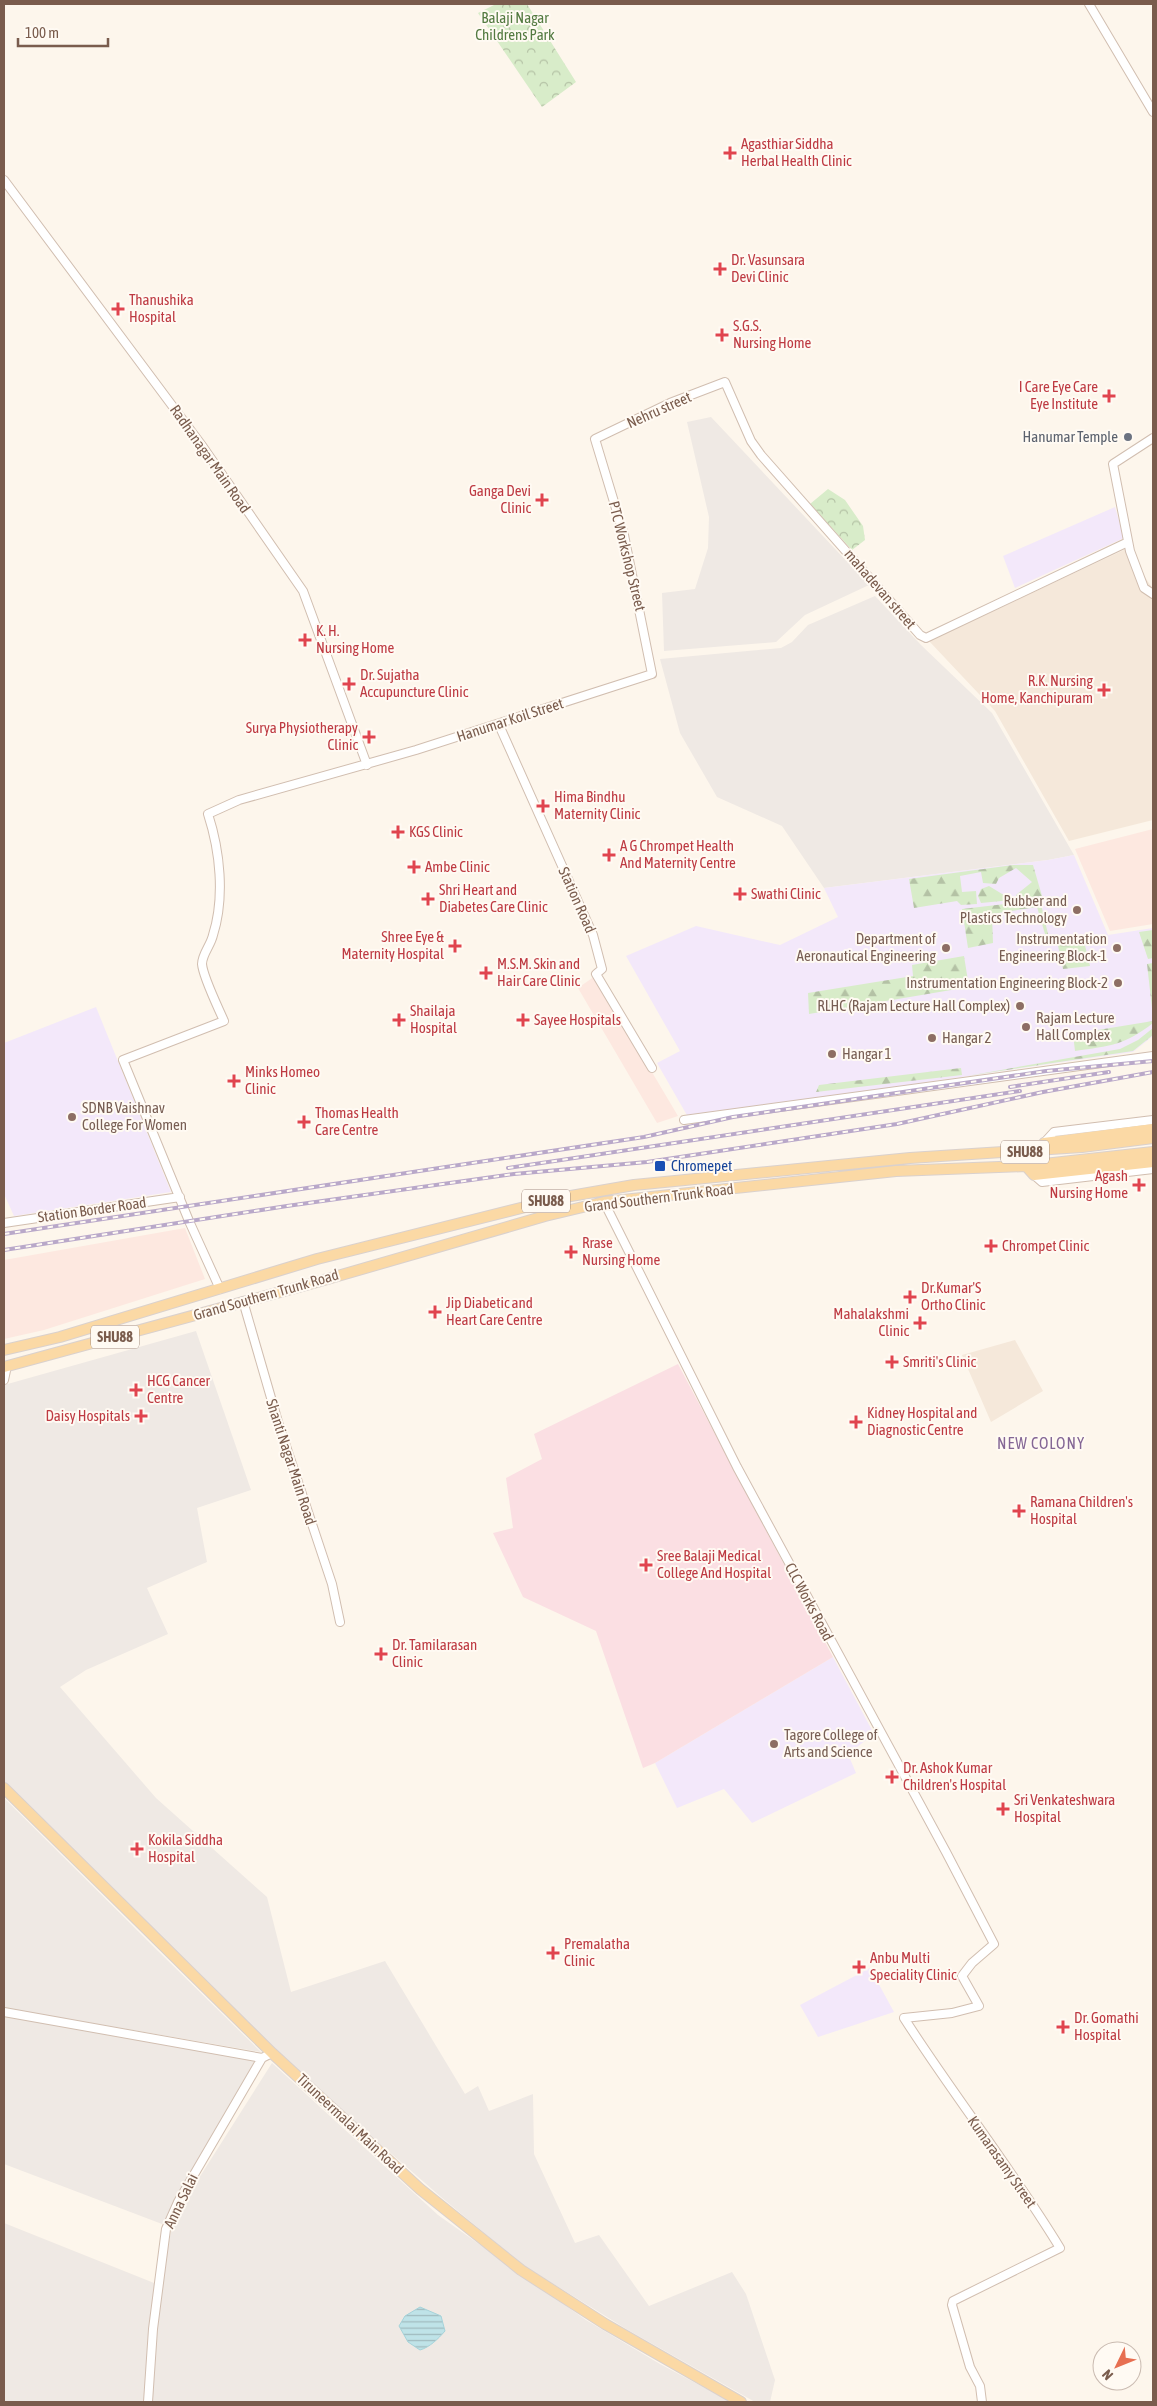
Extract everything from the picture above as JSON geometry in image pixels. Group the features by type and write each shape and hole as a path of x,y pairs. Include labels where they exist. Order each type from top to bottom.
{"main road":[{"path":"1041,1147 1059,1140 1153,1129"},
{"name":"Grand Southern Trunk Road","path":"4,1350 60,1337 382,1243 557,1199 617,1188 910,1158 1153,1138"},
{"name":"Grand Southern Trunk Road","path":"6,1367 545,1216 604,1202 896,1171 1026,1166 1153,1152"},
{"path":"1026,1166 1034,1175 1153,1162"},
{"name":"Tiruneermalai Main Road","path":"4,1788 267,2056 420,2189 521,2270 605,2324 741,2402"}],"street":[{"path":"1089,4 1153,112"},
{"name":"Radhanagar Main Road","path":"4,180 201,444 303,591 367,765"},
{"name":"Nehru street","path":"595,439 670,403 725,382"},
{"name":"mahadevan street","path":"725,382 758,451 923,637 931,636 1128,542"},
{"path":"1153,438 1113,464 1128,542 1144,588 1153,594"},
{"name":"PTC Workshop Street","path":"595,439 624,535 652,674"},
{"name":"Hanumar Koil Street","path":"180,1197 123,1060 224,1021 202,961 214,936 219,899 219,864 214,834 208,814 239,800 304,780 367,765 499,725 652,674"},
{"name":"Station Road","path":"499,725 593,935 602,963 602,969 596,974 652,1068"},
{"path":"684,1120 1153,1056"},
{"path":"1041,1147 1054,1132 1153,1120"},
{"path":"1034,1175 1042,1182 1153,1169"},
{"path":"180,1197 220,1289"},
{"name":"Station Border Road","path":"4,1223 180,1197"},
{"name":"CLC Works Road","path":"604,1202 737,1467 994,1944"},
{"name":"Shanti Nagar Main Road","path":"243,1301 278,1422 332,1584 340,1622"},
{"path":"4,1380 6,1367"},
{"name":"Kumarasamy Street","path":"982,2402 980,2386 970,2367 952,2305 953,2301 1060,2248 1003,2161 948,2086 904,2018 952,2013 979,2006 962,1976 972,1963 994,1944"},
{"path":"4,2012 267,2056"},
{"name":"Anna Salai","path":"148,2402 153,2329 166,2229 178,2202 267,2056"}],"shaded area":[{"path":"711,417 869,585 805,615 776,642 664,651 662,593 695,589 708,548 709,517 687,422"},
{"path":"1115,507 1124,538 1015,588 1003,556"},
{"path":"1126,549 1153,589 1153,820 1069,841 995,711 929,641"},
{"path":"875,596 921,645 992,713 1074,855 1048,860 824,888 782,826 717,797 680,733 660,659 781,648 792,642 808,625"},
{"path":"1153,829 1153,924 1110,931 1075,849"},
{"path":"1074,855 1108,935 1153,928 1153,1036 1133,1052 688,1117 657,1063 680,1051 626,956 696,926 780,945 838,917 824,888 1048,860"},
{"path":"595,976 678,1116 657,1123 578,988"},
{"name":"SDNB Vaishnav College For Women","path":"96,1007 171,1192 14,1216 4,1194 4,1043"},
{"path":"185,1228 205,1279 44,1330 4,1339 4,1260"},
{"path":"196,1331 251,1490 197,1508 207,1562 147,1588 168,1634 86,1670 60,1687 156,1798 267,1897 291,1992 385,1961 465,2094 478,2086 489,2111 533,2094 534,2154 575,2243 599,2235 649,2306 732,2272 746,2294 775,2380 770,2402 755,2402 628,2330 523,2265 441,2197 267,2045 4,1783 4,1385"},
{"path":"1015,1340 1043,1391 991,1422 962,1355"},
{"name":"Sree Balaji Medical College And Hospital","path":"678,1364 833,1657 655,1763 643,1768 596,1631 523,1597 493,1533 513,1528 506,1478 542,1459 534,1434"},
{"name":"Tagore College of Arts and Science","path":"833,1657 874,1734 848,1754 856,1773 752,1823 724,1789 677,1808 655,1763"},
{"path":"4,1798 158,1951 261,2052 4,2008"},
{"path":"870,1968 894,2012 818,2037 800,2005"},
{"path":"4,2016 256,2061 162,2224 4,2164"},
{"path":"272,2063 438,2215 586,2320 660,2364 731,2402 4,2402 4,2223 159,2285 172,2228 180,2208"}],"green space":[{"name":"Balaji Nagar Childrens Park","path":"496,4 527,4 576,82 542,107 478,13"},
{"path":"828,489 845,500 863,526 865,540 852,550 810,504"},
{"path":"1013,865 1033,865 1042,896 1018,899 1016,895 1032,882 1016,868 999,878 996,884 983,883 981,872 960,876 962,892 976,891 977,904 961,905 957,901 914,908 909,879"},
{"path":"989,886 1012,900 981,903 978,896 981,889"},
{"path":"1040,900 1048,934 1045,934 1037,907 992,914 993,943 968,948 962,909"},
{"path":"1153,930 1153,958 1148,959 1139,932"},
{"path":"1083,937 1090,966 1063,969 1057,941"},
{"path":"964,956 969,987 809,1014 808,993 913,976 912,965"},
{"path":"1153,963 1153,1017 1147,964"},
{"path":"1153,1021 1143,1030 1125,1040 1108,1046 1075,1051 1073,1034"},
{"path":"1153,1028 1153,1035 1133,1051 967,1076 1120,1049 1138,1040"},
{"path":"961,1068 962,1075 816,1092 819,1085"}],"water":[{"path":"420,2307 441,2316 445,2331 434,2342 420,2350 408,2342 399,2326 405,2316"}],"railway":[{"path":"4,1234 644,1137 733,1117 1046,1071 1153,1061"},
{"path":"1010,1087 1109,1072"},
{"path":"4,1250 287,1206 514,1174 647,1162 897,1124 1043,1092 1153,1072"},
{"path":"508,1168 1020,1091"}],"place":[{"name":"Agasthiar Siddha Herbal Health Clinic","path":"730,153"},
{"name":"Dr. Vasunsara Devi Clinic","path":"720,269"},
{"name":"Thanushika Hospital","path":"118,309"},
{"name":"S.G.S. Nursing Home","path":"722,335"},
{"name":"I Care Eye Care Eye Institute","path":"1109,396"},
{"name":"Hanumar Temple","path":"1128,437"},
{"name":"Ganga Devi Clinic","path":"542,500"},
{"name":"K. H. Nursing Home","path":"305,640"},
{"name":"Dr. Sujatha Accupuncture Clinic","path":"349,684"},
{"name":"R.K. Nursing Home, Kanchipuram","path":"1104,690"},
{"name":"Surya Physiotherapy Clinic","path":"369,737"},
{"name":"Hima Bindhu Maternity Clinic","path":"543,806"},
{"name":"KGS Clinic","path":"398,832"},
{"name":"A G Chrompet Health And Maternity Centre","path":"609,855"},
{"name":"Ambe Clinic","path":"414,867"},
{"name":"Swathi Clinic","path":"740,894"},
{"name":"Shri Heart and Diabetes Care Clinic","path":"428,899"},
{"name":"Rubber and Plastics Technology","path":"1077,910"},
{"name":"Shree Eye & Maternity Hospital","path":"455,946"},
{"name":"Department of Aeronautical Engineering","path":"946,948"},
{"name":"Instrumentation Engineering Block-1","path":"1117,948"},
{"name":"M.S.M. Skin and Hair Care Clinic","path":"486,973"},
{"name":"Instrumentation Engineering Block-2","path":"1118,983"},
{"name":"RLHC (Rajam Lecture Hall Complex)","path":"1020,1006"},
{"name":"Shailaja Hospital","path":"399,1020"},
{"name":"Sayee Hospitals","path":"523,1020"},
{"name":"Rajam Lecture Hall Complex","path":"1026,1027"},
{"name":"Hangar 2","path":"932,1038"},
{"name":"Hangar 1","path":"832,1054"},
{"name":"Minks Homeo Clinic","path":"234,1081"},
{"name":"SDNB Vaishnav College For Women","path":"72,1117"},
{"name":"Thomas Health Care Centre","path":"304,1122"},
{"name":"Chromepet","path":"660,1166"},
{"name":"Agash Nursing Home","path":"1139,1185"},
{"name":"Chrompet Clinic","path":"991,1246"},
{"name":"Rrase Nursing Home","path":"571,1252"},
{"name":"Dr.Kumar'S Ortho Clinic","path":"910,1297"},
{"name":"Jip Diabetic and Heart Care Centre","path":"435,1312"},
{"name":"Mahalakshmi Clinic","path":"920,1323"},
{"name":"Smriti's Clinic","path":"892,1362"},
{"name":"HCG Cancer Centre","path":"136,1390"},
{"name":"Daisy Hospitals","path":"141,1416"},
{"name":"Kidney Hospital and Diagnostic Centre","path":"856,1422"},
{"name":"Ramana Children's Hospital","path":"1019,1511"},
{"name":"Sree Balaji Medical College And Hospital","path":"646,1565"},
{"name":"Dr. Tamilarasan Clinic","path":"381,1654"},
{"name":"Tagore College of Arts and Science","path":"774,1744"},
{"name":"Dr. Ashok Kumar Children's Hospital","path":"892,1777"},
{"name":"Sri Venkateshwara Hospital","path":"1003,1809"},
{"name":"Kokila Siddha Hospital","path":"137,1849"},
{"name":"Premalatha Clinic","path":"553,1953"},
{"name":"Anbu Multi Speciality Clinic","path":"859,1967"},
{"name":"Dr. Gomathi Hospital","path":"1063,2027"}],"district":[{"name":"NEW COLONY","path":"1041,1443"}]}
